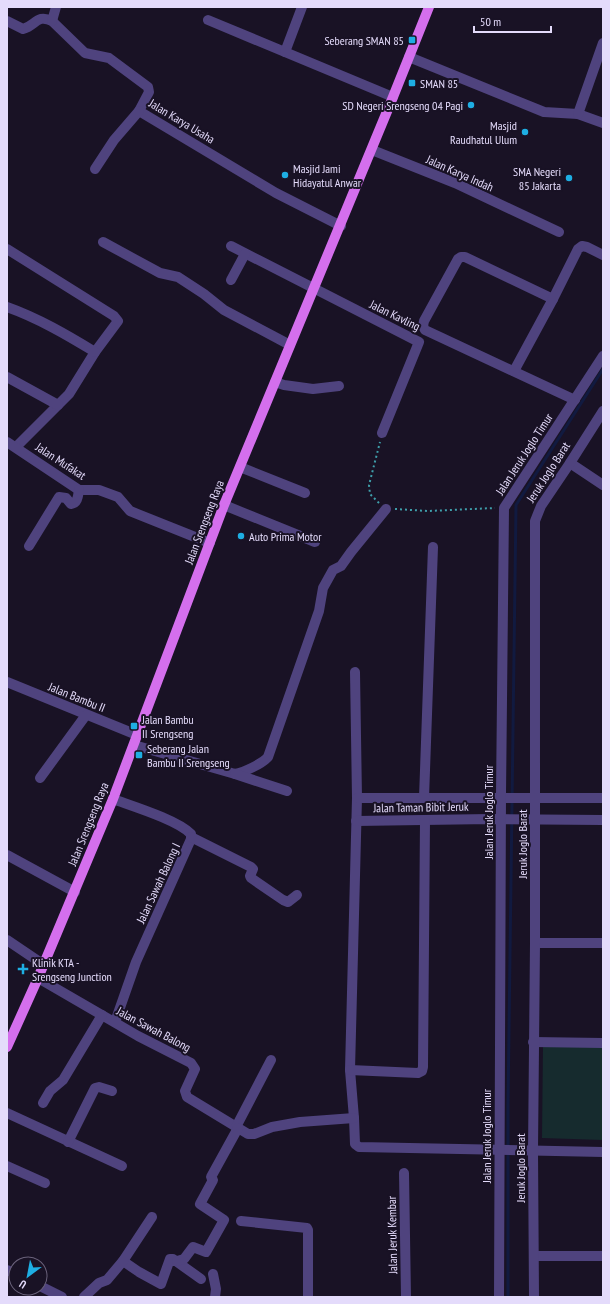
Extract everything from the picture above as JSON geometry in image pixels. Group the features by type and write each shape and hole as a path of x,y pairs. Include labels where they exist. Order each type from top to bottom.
{"main road":[{"name":"Jalan Srengseng Raya","path":"7,1047 75,892 113,799 224,505 274,382 341,226 429,7"}],"street":[{"path":"7,21 23,29 40,18 46,18 52,21 56,7"},
{"path":"285,52 302,7"},
{"path":"208,20 393,97"},
{"name":"Jalan Karya Usaha","path":"52,21 85,54 109,58 148,87 149,92 138,110 276,193 341,226"},
{"path":"578,114 603,43"},
{"path":"409,57 544,112 578,114 603,123"},
{"path":"95,169 114,140 138,110"},
{"name":"Jalan Karya Indah","path":"372,150 455,183 559,232"},
{"path":"102,242 160,273 178,277 204,294 224,310 290,345"},
{"path":"230,246 301,283 314,288"},
{"path":"514,371 578,249 582,246 587,246 603,255"},
{"path":"7,249 114,316 118,321 95,352 75,386 58,405 10,446"},
{"path":"231,280 245,254"},
{"path":"553,299 465,257 461,257 458,259 424,321 423,326 425,330 575,400"},
{"name":"Jalan Kavling","path":"314,288 419,342 382,433"},
{"path":"7,307 69,336 95,352"},
{"name":"Jalan Jeruk Joglo Timur","path":"499,1297 503,1149 501,797 504,508 603,356"},
{"path":"7,377 58,405"},
{"path":"274,382 313,389 339,386"},
{"name":"Jeruk Joglo Barat","path":"534,1297 534,1256 529,1150 535,943 535,521 541,506 603,411"},
{"name":"Jalan Mufakat","path":"10,446 79,490 99,490 118,496 130,512 210,543"},
{"path":"570,463 603,485"},
{"path":"240,467 305,493"},
{"path":"29,546 59,497 66,498 71,504 75,504 77,502 79,490"},
{"path":"224,505 315,542"},
{"path":"235,774 241,773 261,763 268,757 318,611 324,588 333,570 341,566 386,509"},
{"path":"424,798 433,547"},
{"path":"355,672 357,798 350,1070 355,1144 359,1147 603,1152"},
{"name":"Jalan Bambu II","path":"7,682 86,715 136,740 287,791"},
{"path":"40,778 86,715"},
{"name":"Jalan Taman Bibit Jeruk","path":"357,798 603,798"},
{"name":"Jalan Sawah Balong I","path":"113,799 159,816 184,828 191,834 191,843 136,962 115,1022"},
{"name":"Jalan Taman Bibit Jeruk","path":"356,821 534,819 603,820"},
{"path":"350,1070 418,1073 422,1071 424,820"},
{"path":"191,837 251,867 253,869 250,876 251,878 283,900 288,902 297,895"},
{"path":"7,856 75,892"},
{"path":"7,940 44,964"},
{"path":"535,943 603,943"},
{"name":"Jalan Sawah Balong","path":"38,978 102,1015 191,1063 195,1069 185,1091 187,1097 248,1134 254,1134 272,1127 300,1122 354,1118"},
{"path":"43,1103 50,1091 63,1080 102,1015"},
{"path":"533,1042 603,1043"},
{"path":"177,1261 184,1259 193,1246 205,1252 207,1251 224,1220 200,1204 213,1180 211,1177 271,1060"},
{"path":"68,1142 95,1088 99,1087 112,1091"},
{"path":"7,1114 122,1166"},
{"path":"7,1166 45,1183"},
{"name":"Jalan Jeruk Kembar","path":"404,1173 406,1297"},
{"path":"84,1297 99,1283 106,1280 123,1261 152,1217"},
{"path":"241,1221 307,1228 308,1297"},
{"path":"534,1256 603,1256"},
{"path":"123,1261 161,1284 170,1259 173,1259 201,1280"},
{"path":"213,1274 216,1288 215,1297"},
{"path":"48,1290 62,1297"}],"path":[{"path":"382,433 369,485 370,494 386,509 428,511 504,508"}],"green space":[{"path":"543,1044 603,1045 603,1140 542,1138"}],"waterway":[{"path":"508,1297 508,1104 516,505 603,369"}],"place":[{"name":"Seberang SMAN 85","path":"412,40"},
{"name":"SMAN 85","path":"412,83"},
{"name":"SD Negeri Srengseng 04 Pagi","path":"471,105"},
{"name":"Masjid Raudhatul Ulum","path":"525,132"},
{"name":"Masjid Jami Hidayatul Anwar","path":"285,175"},
{"name":"SMA Negeri 85 Jakarta","path":"569,178"},
{"name":"Auto Prima Motor","path":"241,536"},
{"name":"Jalan Bambu II Srengseng","path":"134,726"},
{"name":"Seberang Jalan Bambu II Srengseng","path":"139,755"},
{"name":"Klinik KTA - Srengseng Junction","path":"23,969"}]}
